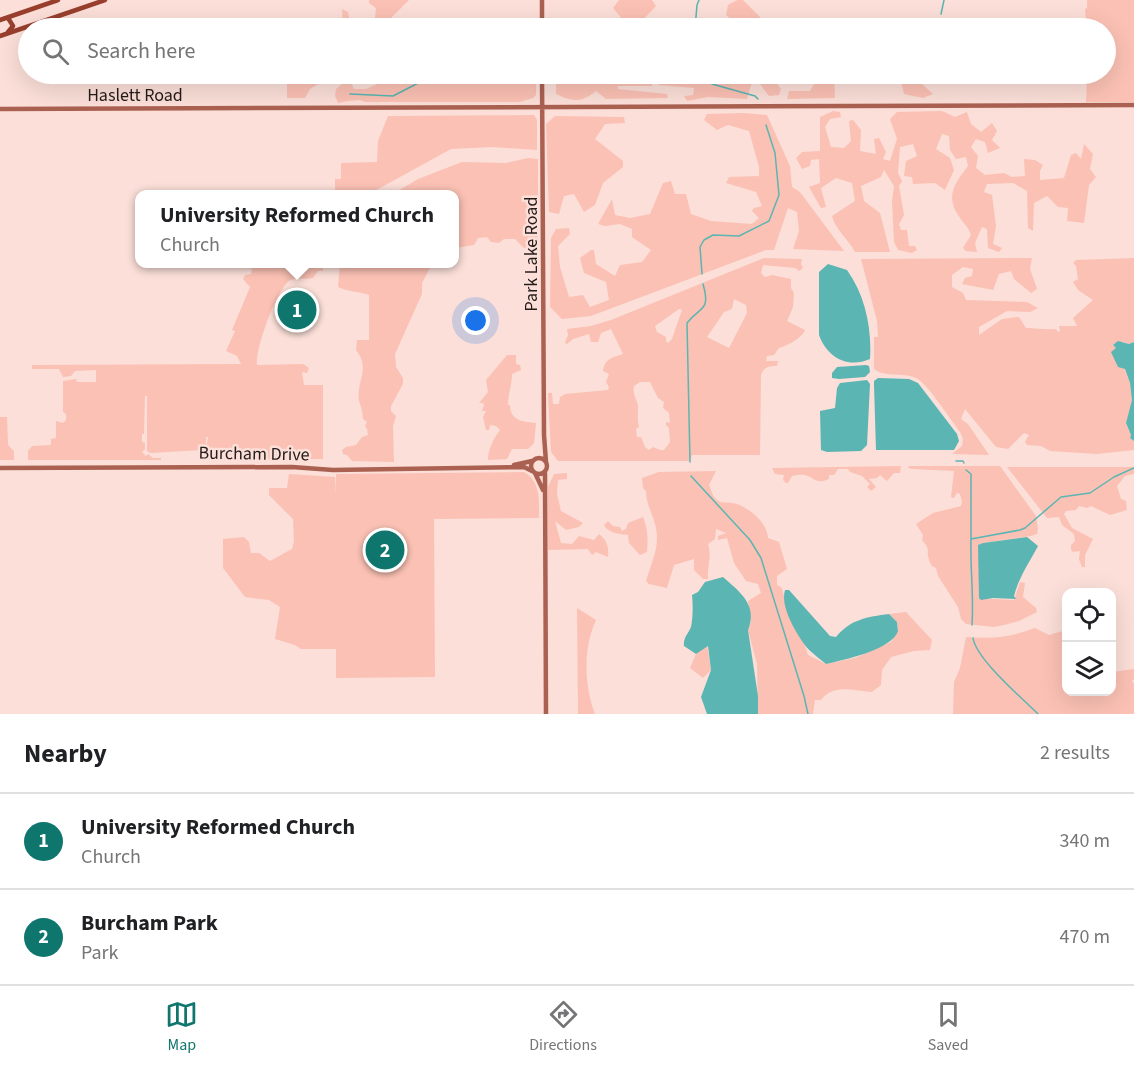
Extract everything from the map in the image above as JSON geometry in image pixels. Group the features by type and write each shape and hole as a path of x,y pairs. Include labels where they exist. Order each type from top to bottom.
{"main road":[{"path":"0,20 58,0"},
{"path":"53,18 105,0"},
{"path":"6,34 13,26 8,18"},
{"path":"0,36 18,30"}],"street":[{"path":"542,0 542,18"},
{"name":"Park Lake Road","path":"542,84 546,462"},
{"name":"Haslett Road","path":"0,109 1134,105"},
{"name":"Park Lake Road","path":"535,459 540,452 544,435"},
{"path":"534,472 539,475 548,468 542,458 535,459 531,466 534,472 544,492"},
{"name":"Burcham Drive","path":"508,467 535,459"},
{"name":"Burcham Drive","path":"0,468 292,466 349,470 524,467 534,472"},
{"path":"544,472 546,714"}],"shaded area":[{"path":"369,0 409,0 391,18 375,18 376,8 369,3"},
{"path":"619,0 652,0 656,6 645,18 621,18 613,8"},
{"path":"737,0 743,0 761,18 729,18 726,15 728,5"},
{"path":"1087,0 1134,0 1134,102 1086,102 1087,84 1116,84 1116,18 1086,18 1085,9"},
{"path":"342,9 348,12 349,18 343,18"},
{"path":"287,84 318,84 310,89 305,98 287,98"},
{"path":"342,84 352,84 354,89 366,89 377,84 536,84 536,95 520,102 365,102 360,100 338,103 335,96 336,89"},
{"path":"556,84 652,84 652,86 618,86 618,89 667,94 668,98 606,99 596,91 586,98 577,100 556,94"},
{"path":"751,84 747,99 708,97 687,101 684,96 693,95 694,88 659,85"},
{"path":"760,84 777,84 781,89 779,95 769,96"},
{"path":"814,84 834,84 835,98 787,99 789,91 810,91"},
{"path":"902,84 922,84 933,94 923,98 904,94"},
{"path":"833,111 840,112 841,117 830,119 825,127 831,147 844,148 851,141 849,121 853,120 861,130 860,151 876,154 874,139 879,138 886,152 883,159 890,161 897,139 890,119 897,112 942,111 955,117 967,112 971,124 981,132 992,123 997,131 992,140 1000,148 988,153 985,142 976,139 971,147 978,156 976,168 985,175 1004,173 1012,177 1025,176 1024,159 1035,160 1043,165 1040,180 1064,178 1071,155 1076,153 1081,159 1084,144 1093,154 1090,169 1096,177 1089,185 1084,223 1067,221 1068,208 1058,207 1047,196 1034,203 1033,231 1028,228 1027,191 1013,183 987,184 984,192 992,195 996,226 993,244 1002,248 999,252 988,248 987,229 982,227 975,243 977,252 966,251 963,248 971,235 954,208 952,195 956,183 968,166 966,157 956,159 950,150 949,136 942,134 936,149 950,158 954,170 945,190 935,183 913,184 912,177 904,176 906,161 917,156 913,144 900,147 898,173 902,181 899,186 904,215 899,224 901,230 907,230 909,246 915,246 917,250 912,253 898,250 894,242 892,201 894,186 884,170 881,177 861,186 864,201 880,213 890,252 855,252 832,216 855,201 852,183 836,178 821,188 826,207 821,208 809,187 820,183 819,159 811,160 810,166 802,169 796,158 802,152 820,151 820,117"},
{"path":"707,114 767,115 790,166 792,187 800,192 844,251 793,249 799,231 797,212 788,208 774,250 766,250 591,316 562,319 550,307 551,238 556,229 569,228 570,234 558,246 560,267 569,297 583,295 590,307 609,300 606,282 584,273 580,258 594,250 596,264 615,276 620,265 642,262 651,250 632,237 632,229 620,224 605,226 598,224 612,199 615,215 630,218 650,214 663,183 671,181 675,194 686,194 691,214 711,221 752,224 759,218 752,211 762,206 756,192 726,183 729,177 759,176 759,167 749,131 728,125 717,130 704,120"},
{"path":"534,115 537,120 537,150 493,147 451,149 376,190 335,190 335,179 341,179 341,163 377,162 378,141 388,116"},
{"path":"555,116 624,117 625,123 605,124 595,139 623,161 623,167 603,183 595,205 584,212 574,194 564,196 559,214 549,212 546,124"},
{"path":"528,158 538,159 538,216 529,219 533,227 538,228 538,249 524,248 515,239 504,239 499,243 491,242 487,237 478,238 474,245 459,247 459,190 400,190 418,179 462,162 506,163"},
{"path":"764,258 802,259 803,268 799,271 795,268 763,265 761,273 765,277 772,275 791,279 791,288 794,293 793,307 787,321 805,330 794,341 779,348 774,355 767,356 766,361 778,361 777,366 767,368 761,375 760,455 692,455 690,461 558,461 551,452 548,393 552,393 553,404 559,404 560,397 565,394 608,390 606,382 609,374 603,371 605,363 623,354 611,329 601,333 598,342 591,342 589,334 573,339 567,344 565,343 568,335 567,329 591,326","holes":["734,299 746,305 747,313 729,348 707,337 724,312 732,309","679,309 682,310 672,339 668,343 666,337 657,332 655,326","640,382 650,382 658,398 664,402 663,408 669,413 670,423 666,422 670,442 664,450 653,447 649,450 645,447 641,437 637,437 638,406 634,386"]},
{"path":"1032,258 1030,269 1037,289 1031,293 1014,279 1011,271 999,274 993,290 962,284 965,278 972,276 973,269 963,267 952,275 952,287 963,293 966,300 1027,302 1038,308 1030,312 1007,311 979,327 979,335 1002,319 1019,317 1026,328 1056,329 1058,332 1060,331 1059,326 1077,326 1073,318 1093,300 1078,290 1073,282 1078,279 1076,266 1073,263 1076,260 1134,258 1134,342 1113,345 1130,383 1132,400 1126,424 1130,438 1134,441 1134,450 1097,454 1050,451 1041,446 1027,445 1025,442 1029,435 1024,433 1008,449 996,447 965,409 961,419 968,424 989,455 952,454 962,446 963,439 939,402 921,381 905,375 884,373 874,369 874,337 878,337 877,321 861,259"},
{"path":"251,268 323,268 323,271 318,271 313,278 292,280 282,289 262,335 257,365 303,364 309,368 307,373 302,372 304,385 323,385 323,459 204,460 208,437 206,437 203,450 150,453 147,451 147,396 145,396 142,442 145,443 145,449 142,452 146,456 148,454 153,458 161,458 161,460 28,460 28,451 32,446 51,445 51,439 56,438 56,421 63,423 66,420 66,414 63,412 63,381 76,379 77,382 96,382 96,370 75,371 71,376 63,377 59,369 32,369 32,365 241,364 237,356 226,351 250,287 243,279 245,275 251,274"},
{"path":"340,268 430,268 422,283 422,294 395,354 396,367 403,378 403,384 391,406 391,411 396,416 393,426 394,462 352,461 343,454 342,450 356,445 362,437 368,435 365,426 367,422 363,419 359,401 363,369 356,350 357,340 369,340 369,295 338,287"},
{"path":"507,355 516,355 516,364 520,365 521,370 512,374 508,405 515,417 522,421 536,423 534,443 528,449 512,449 507,459 488,460 492,444 500,430 490,425 489,430 486,430 483,417 486,411 482,411 483,403 479,403 488,392 486,380"},
{"path":"0,417 7,417 8,445 14,451 14,460 0,460"},
{"path":"901,466 900,473 894,473 887,481 880,475 869,479 876,487 871,491 867,487 870,484 862,476 848,469 838,469 834,475 829,475 829,479 823,481 799,475 792,476 786,483 783,480 784,475 775,474 772,468"},
{"path":"909,466 1000,466 1036,516 1038,529 1037,534 1031,536 983,543 979,598 1014,600 1020,582 1025,583 1023,597 1036,608 1037,612 1019,621 994,627 966,624 961,619 958,607 938,576 936,568 930,562 927,548 922,540 923,535 916,524 933,513 961,506 960,494 957,493 954,498 951,497 954,471 912,469 908,468"},
{"path":"1007,467 1134,467 1134,474 1125,476 1117,486 1121,499 1126,501 1127,510 1110,515 1091,506 1087,508 1079,506 1076,510 1066,511 1064,514 1072,528 1093,539 1085,555 1085,567 1082,567 1079,559 1080,551 1071,550 1071,545 1075,541 1074,534 1062,525 1059,517 1047,518"},
{"path":"716,471 709,485 715,498 721,502 738,504 750,511 761,521 768,538 779,542 787,569 777,576 777,585 782,588 789,617 808,655 826,664 855,658 891,642 898,630 897,622 889,614 906,612 932,640 930,650 914,651 891,657 882,670 881,685 872,692 845,689 832,691 821,700 815,700 813,714 758,714 757,664 748,630 751,622 748,601 761,593 758,584 746,581 734,563 727,538 718,540 718,536 726,533 716,529 715,539 708,544 710,553 708,579 703,579 694,570 694,559 674,565 667,588 649,584 646,581 655,553 657,532 642,478 659,472"},
{"path":"524,472 530,476 536,486 539,498 539,518 434,519 435,677 336,678 336,649 301,649 275,639 280,607 269,600 245,597 223,568 223,539 244,537 249,542 251,553 259,553 270,561 292,549 293,519 269,495 269,488 287,488 289,474 335,477 336,494 336,474"},
{"path":"567,473 567,479 558,480 557,494 561,511 583,523 579,527 566,530 555,521 561,543 572,544 579,536 594,540 599,534 607,544 608,557 596,552 592,555 588,549 548,550 548,487 554,474"},
{"path":"643,517 647,534 647,552 640,555 629,543 628,535 618,534 604,525 608,521 613,526 620,527 622,531 626,529 628,523"},
{"path":"577,608 596,620 589,642 586,667 591,703 595,714 578,714"},
{"path":"1035,628 1049,635 1062,631 1062,696 1116,696 1116,671 1134,669 1132,681 1134,684 1134,714 953,714 954,682 960,668 966,637 985,638 1016,634"},
{"path":"707,645 711,670 703,678 690,668 696,654"}],"water":[{"path":"828,264 847,270 863,301 870,336 870,359 853,363 839,359 827,349 819,335 819,272"},
{"path":"1118,341 1129,344 1134,342 1134,441 1130,438 1126,423 1132,400 1130,383 1125,369 1118,367 1111,352 1116,348 1113,345"},
{"path":"869,366 870,372 865,377 832,378 832,373 837,367"},
{"path":"878,378 909,379 918,383 957,434 959,441 954,450 876,450 874,381"},
{"path":"867,380 870,384 867,445 861,451 827,452 821,450 820,411 835,408 837,388 840,383"},
{"path":"1027,537 1038,546 1018,583 1014,596 1016,599 981,600 979,598 978,545"},
{"path":"723,577 746,600 751,613 748,630 758,696 758,714 707,714 701,697 711,670 708,646 696,654 684,646 692,623 692,595 698,592 705,582"},
{"path":"785,590 789,590 830,636 836,637 848,626 860,620 889,614 897,622 898,631 887,644 877,649 826,664 806,647 789,618 786,611"}],"waterway":[{"path":"696,18 699,0"},
{"path":"941,14 944,0"},
{"path":"350,94 393,96 416,84"},
{"path":"712,84 755,96 758,99"},
{"path":"702,274 700,247 704,240 713,235 739,236 769,221 779,195 775,153 766,125"},
{"path":"690,462 687,323 705,304 703,284"},
{"path":"956,461 964,463"},
{"path":"972,625 971,539 1025,528 1061,497 1090,493 1114,477 1134,468"},
{"path":"966,470 971,474 971,539"},
{"path":"691,476 750,540 761,558 808,714"},
{"path":"973,638 976,647 991,667 1038,714"}],"place":[{"name":"University Reformed Church","path":"297,310"},
{"name":"Burcham Park","path":"385,550"}]}
